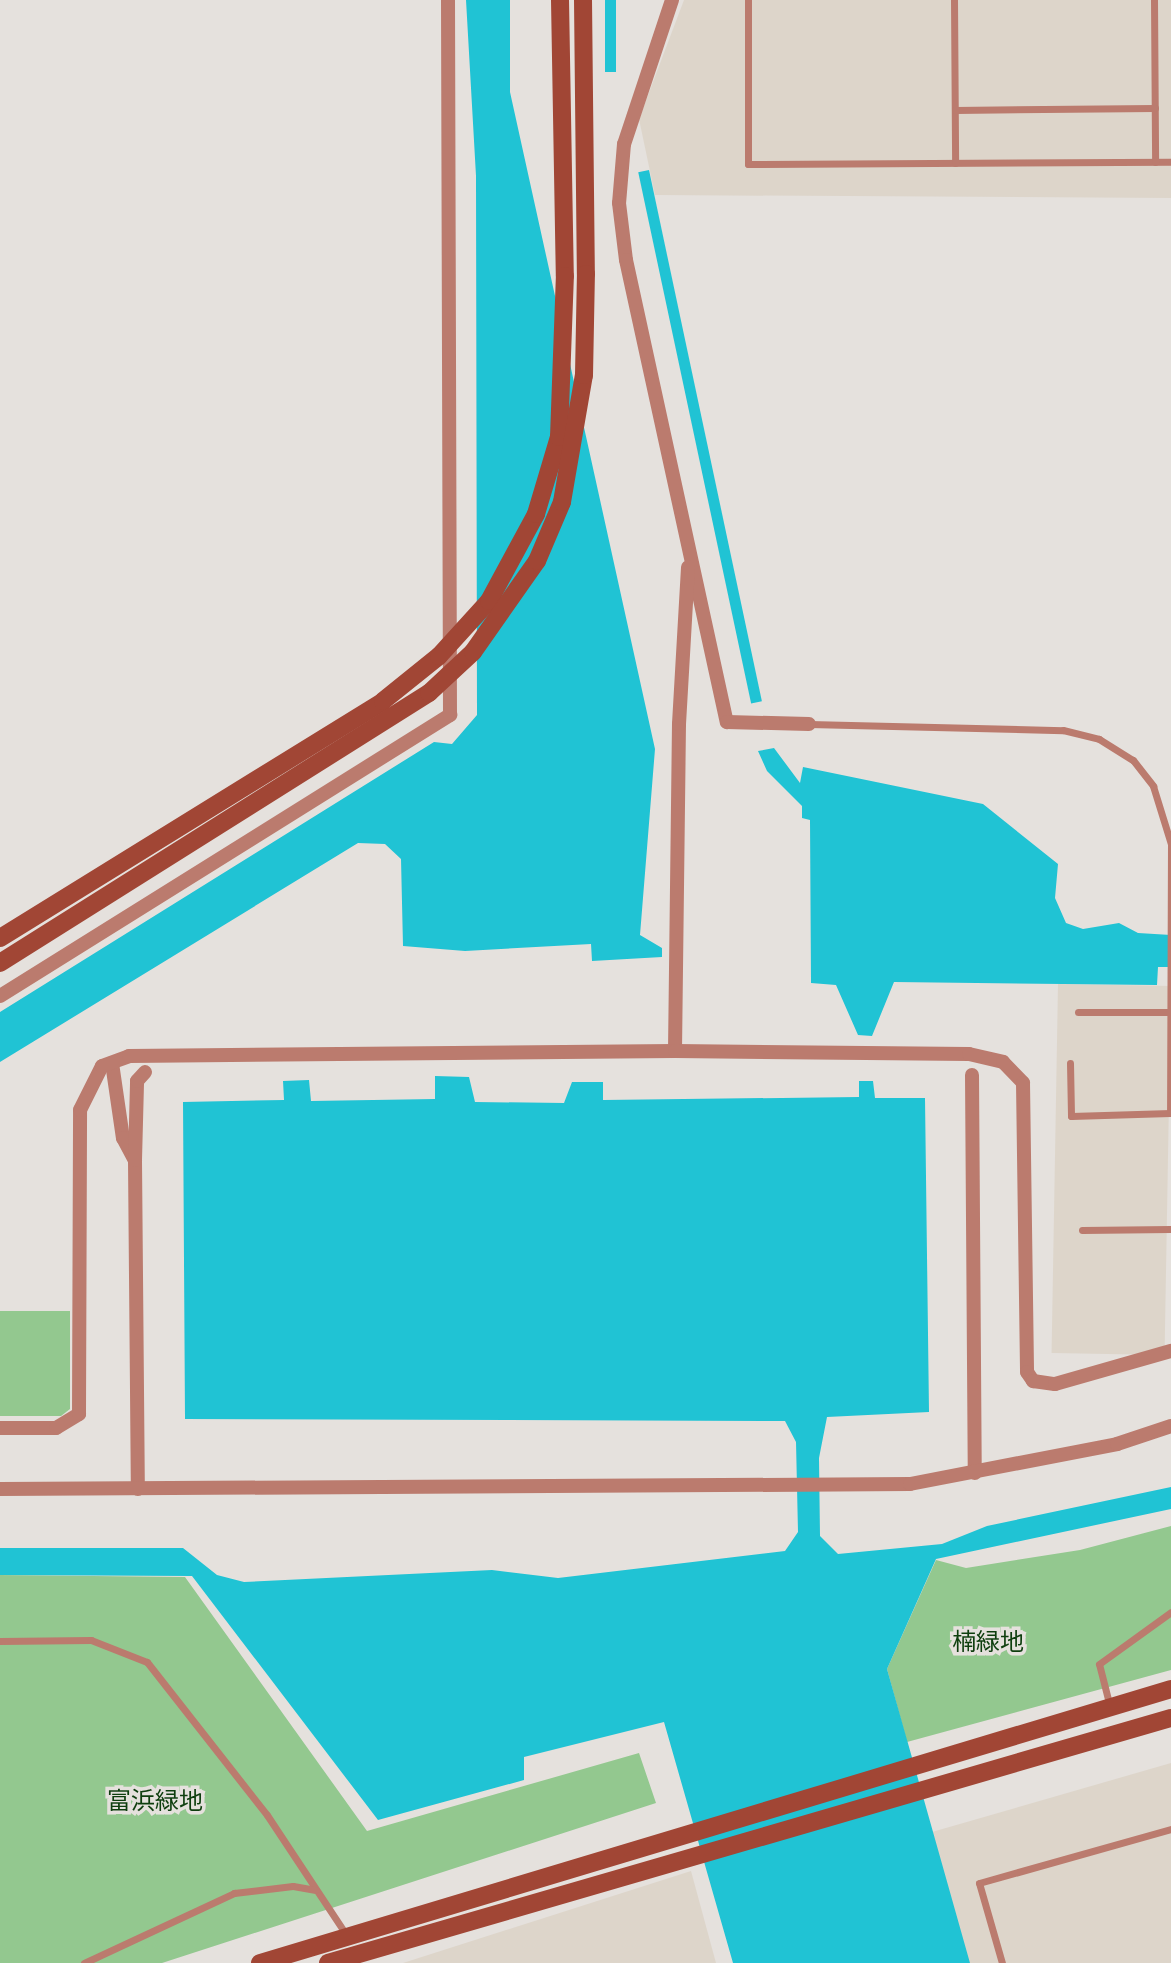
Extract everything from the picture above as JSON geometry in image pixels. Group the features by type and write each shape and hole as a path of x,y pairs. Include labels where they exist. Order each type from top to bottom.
{"street":[{"path":"0,996 450,715 447,0"},
{"path":"0,938 383,701 439,656 489,601 536,514 559,437 565,276 560,0"},
{"path":"0,963 429,693 473,652 537,561 562,502 584,375 586,274 583,0"},
{"path":"672,0 624,144 620,203 626,260 727,722 809,724"},
{"path":"676,1051 678,724 689,548"},
{"path":"0,1429 56,1429 79,1414 77,1133 89,1082 112,1063 129,1056 676,1051 969,1054 1003,1062 1023,1083 1027,1371 1033,1381 1055,1384 1171,1351"},
{"path":"112,1063 123,1138 135,1161"},
{"path":"138,1489 136,1081 145,1072"},
{"path":"972,1075 975,1473"},
{"path":"0,1489 910,1484 975,1473 1171,1426"},
{"path":"260,1963 345,1933 946,1753 1171,1689"},
{"path":"328,1963 659,1863 1171,1718"}],"lane":[{"path":"748,0 748,164 1171,162"},
{"path":"954,0 955,163"},
{"path":"1154,0 1155,162"},
{"path":"955,110 1155,108"},
{"path":"809,724 1063,730 1099,739 1133,760 1164,813 1171,844 1170,1113 1071,1116 1070,1063"},
{"path":"1078,1013 1170,1012"},
{"path":"1082,1230 1171,1229"},
{"path":"1110,1707 1099,1664 1171,1612"},
{"path":"0,1641 91,1640 147,1662 177,1692 345,1933"},
{"path":"1002,1963 979,1883 1171,1829"},
{"path":"84,1963 234,1893 293,1886 317,1890"}],"shaded area":[{"path":"684,0 1171,0 1171,198 655,195 639,119"},
{"path":"1058,984 1171,986 1165,1355 1052,1353"},
{"path":"1171,1763 1171,1963 969,1963 932,1832"},
{"path":"691,1871 716,1963 403,1963"}],"green space":[{"path":"0,1311 70,1311 70,1409 61,1416 0,1416"},
{"name":"楠緑地","path":"1171,1526 1171,1670 907,1742 887,1669 936,1560 966,1568 1080,1550"},
{"name":"富浜緑地","path":"0,1575 185,1577 367,1831 639,1753 656,1803 162,1963 0,1963"}],"water":[{"path":"466,0 510,0 510,92 655,749 640,935 662,948 662,957 592,961 591,944 465,951 403,946 401,859 385,844 358,843 0,1062 0,1012 434,742 452,744 477,715 476,176"},
{"path":"605,0 616,0 616,72 605,72"},
{"path":"649,170 762,701 751,703 638,172"},
{"path":"774,748 800,783 803,767 983,804 1058,864 1055,898 1066,923 1083,929 1119,923 1138,933 1171,935 1171,967 1158,967 1157,985 894,982 872,1036 858,1035 836,985 811,983 810,820 802,818 802,806 767,771 758,751"},
{"path":"435,1076 469,1077 475,1102 564,1103 572,1082 603,1082 603,1100 859,1097 859,1081 873,1081 875,1098 925,1098 929,1412 827,1417 819,1458 820,1536 838,1554 942,1544 987,1526 1171,1487 1171,1509 936,1559 887,1669 970,1963 733,1963 664,1722 524,1757 524,1780 378,1820 192,1576 0,1575 0,1548 183,1548 217,1575 244,1582 492,1570 558,1578 785,1551 798,1532 796,1442 785,1421 185,1419 183,1102 284,1100 283,1081 309,1080 311,1101 435,1099"}]}
